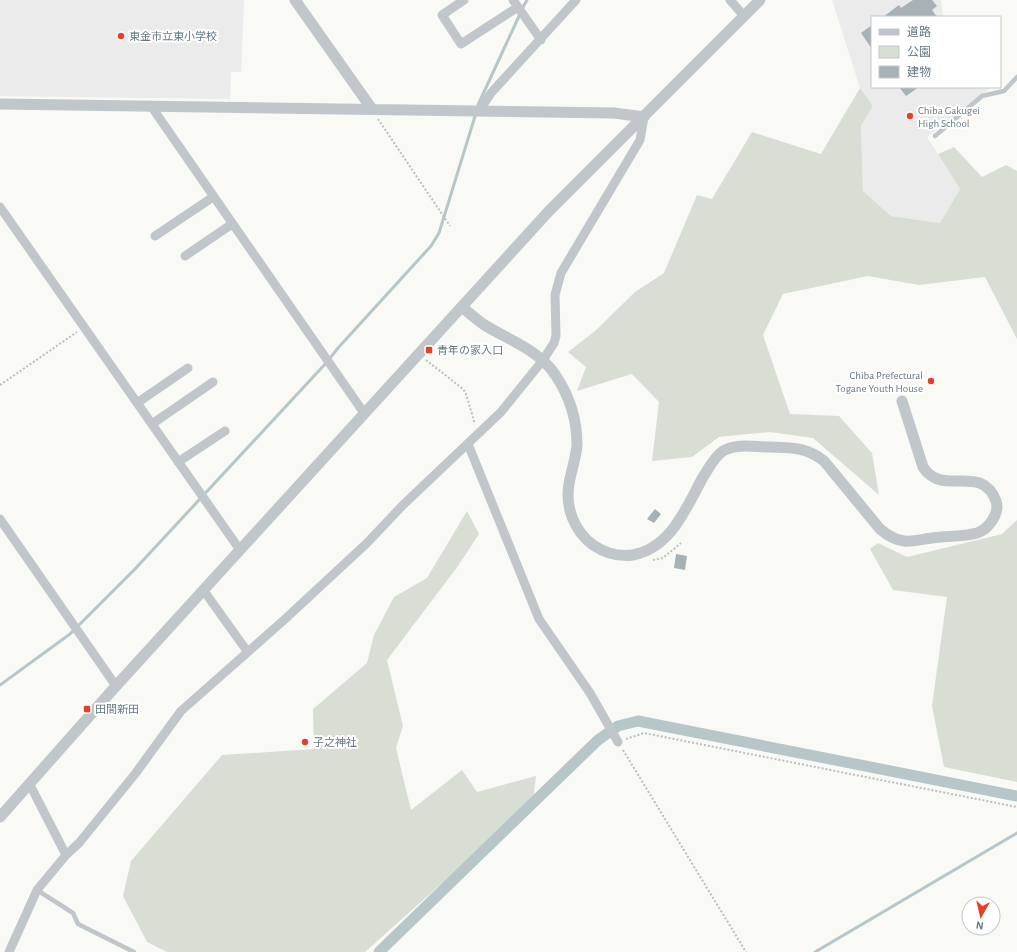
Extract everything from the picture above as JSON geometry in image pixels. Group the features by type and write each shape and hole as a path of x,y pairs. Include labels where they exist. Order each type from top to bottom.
{"street":[{"path":"296,0 372,109"},
{"path":"464,0 442,15 461,44 515,3 541,40"},
{"path":"479,111 491,93 576,0"},
{"path":"730,0 744,16"},
{"path":"0,816 29,782 364,413 419,355 549,210 760,0"},
{"path":"0,104 614,113 644,117"},
{"path":"151,106 364,413"},
{"path":"9,952 38,890 66,855 80,843 135,774 181,710 331,578 403,505 500,412 543,360 554,343 556,336 555,295 561,273 640,140 644,117"},
{"path":"155,236 213,197"},
{"path":"0,208 240,550"},
{"path":"186,256 232,224"},
{"path":"462,307 482,324 529,350 543,360 556,376 571,406 575,424 577,445 569,486 569,505 572,519 580,532 593,545 610,554 626,556 643,553 652,549 664,540 675,527 712,462 722,452 734,446 798,448 813,452 824,461 880,530 889,537 904,541 978,533 991,523 995,515 997,504 992,492 985,484 973,480 940,481 929,476 923,467 902,401"},
{"path":"137,402 188,368"},
{"path":"152,424 214,382"},
{"path":"178,462 225,431"},
{"path":"468,444 539,619 590,693 618,742"},
{"path":"0,519 116,686"},
{"path":"204,591 247,651"},
{"path":"29,782 66,855"}],"lane":[{"path":"935,136 982,96 1004,91 1017,77"},
{"path":"38,890 72,913 78,924 134,952"}],"path":[{"path":"372,109 450,226"},
{"path":"0,385 84,327"},
{"path":"419,355 463,389 466,394 478,434"},
{"path":"746,952 618,742 644,733 1017,807"}],"shaded area":[{"name":"東金市立東小学校","path":"0,0 244,0 241,72 231,72 230,99 0,96"},
{"name":"Chiba Gakugei High School","path":"832,0 941,0 943,16 871,16 871,88 991,88 927,137 960,189 940,223 891,216 863,191 861,126 873,106 860,88"}],"green space":[{"path":"860,88 873,106 861,126 863,191 891,216 940,223 960,189 938,154 954,147 982,177 1006,165 1017,171 1017,339 985,277 919,285 868,276 783,294 763,335 790,414 839,416 872,453 879,495 813,438 770,432 719,437 692,457 652,461 659,402 632,374 577,391 586,367 568,352 595,331 635,292 664,273 697,195 712,199 752,132 821,154"},
{"path":"467,511 479,534 458,566 387,660 403,726 396,748 411,810 462,770 477,792 536,776 533,802 365,952 167,952 147,942 123,896 131,861 222,755 314,749 313,709 367,663 374,635 394,597 427,578"},
{"path":"1017,520 1017,782 944,767 932,706 947,597 893,590 870,549 878,543 907,557 1002,534"}],"building":[{"path":"913,0 932,0 937,6 932,10 936,16 884,16 899,5 901,8"},
{"path":"871,26 871,48 861,33"},
{"path":"900,88 918,88 906,96"},
{"path":"655,509 661,514 654,523 647,519"},
{"path":"676,554 687,556 685,570 674,568"}],"waterway":[{"path":"522,9 527,0"},
{"path":"478,105 520,14"},
{"path":"0,685 70,634 135,569 327,362 431,246 439,233 476,113"},
{"path":"379,952 598,740 618,726 638,721 1017,796"},
{"path":"815,952 1017,833"}],"place":[{"name":"東金市立東小学校","path":"121,36"},
{"name":"Chiba Gakugei High School","path":"910,116"},
{"name":"青年の家入口","path":"429,350"},
{"name":"Chiba Prefectural Togane Youth House","path":"931,381"},
{"name":"田間新田","path":"87,709"},
{"name":"子之神社","path":"305,742"}]}
